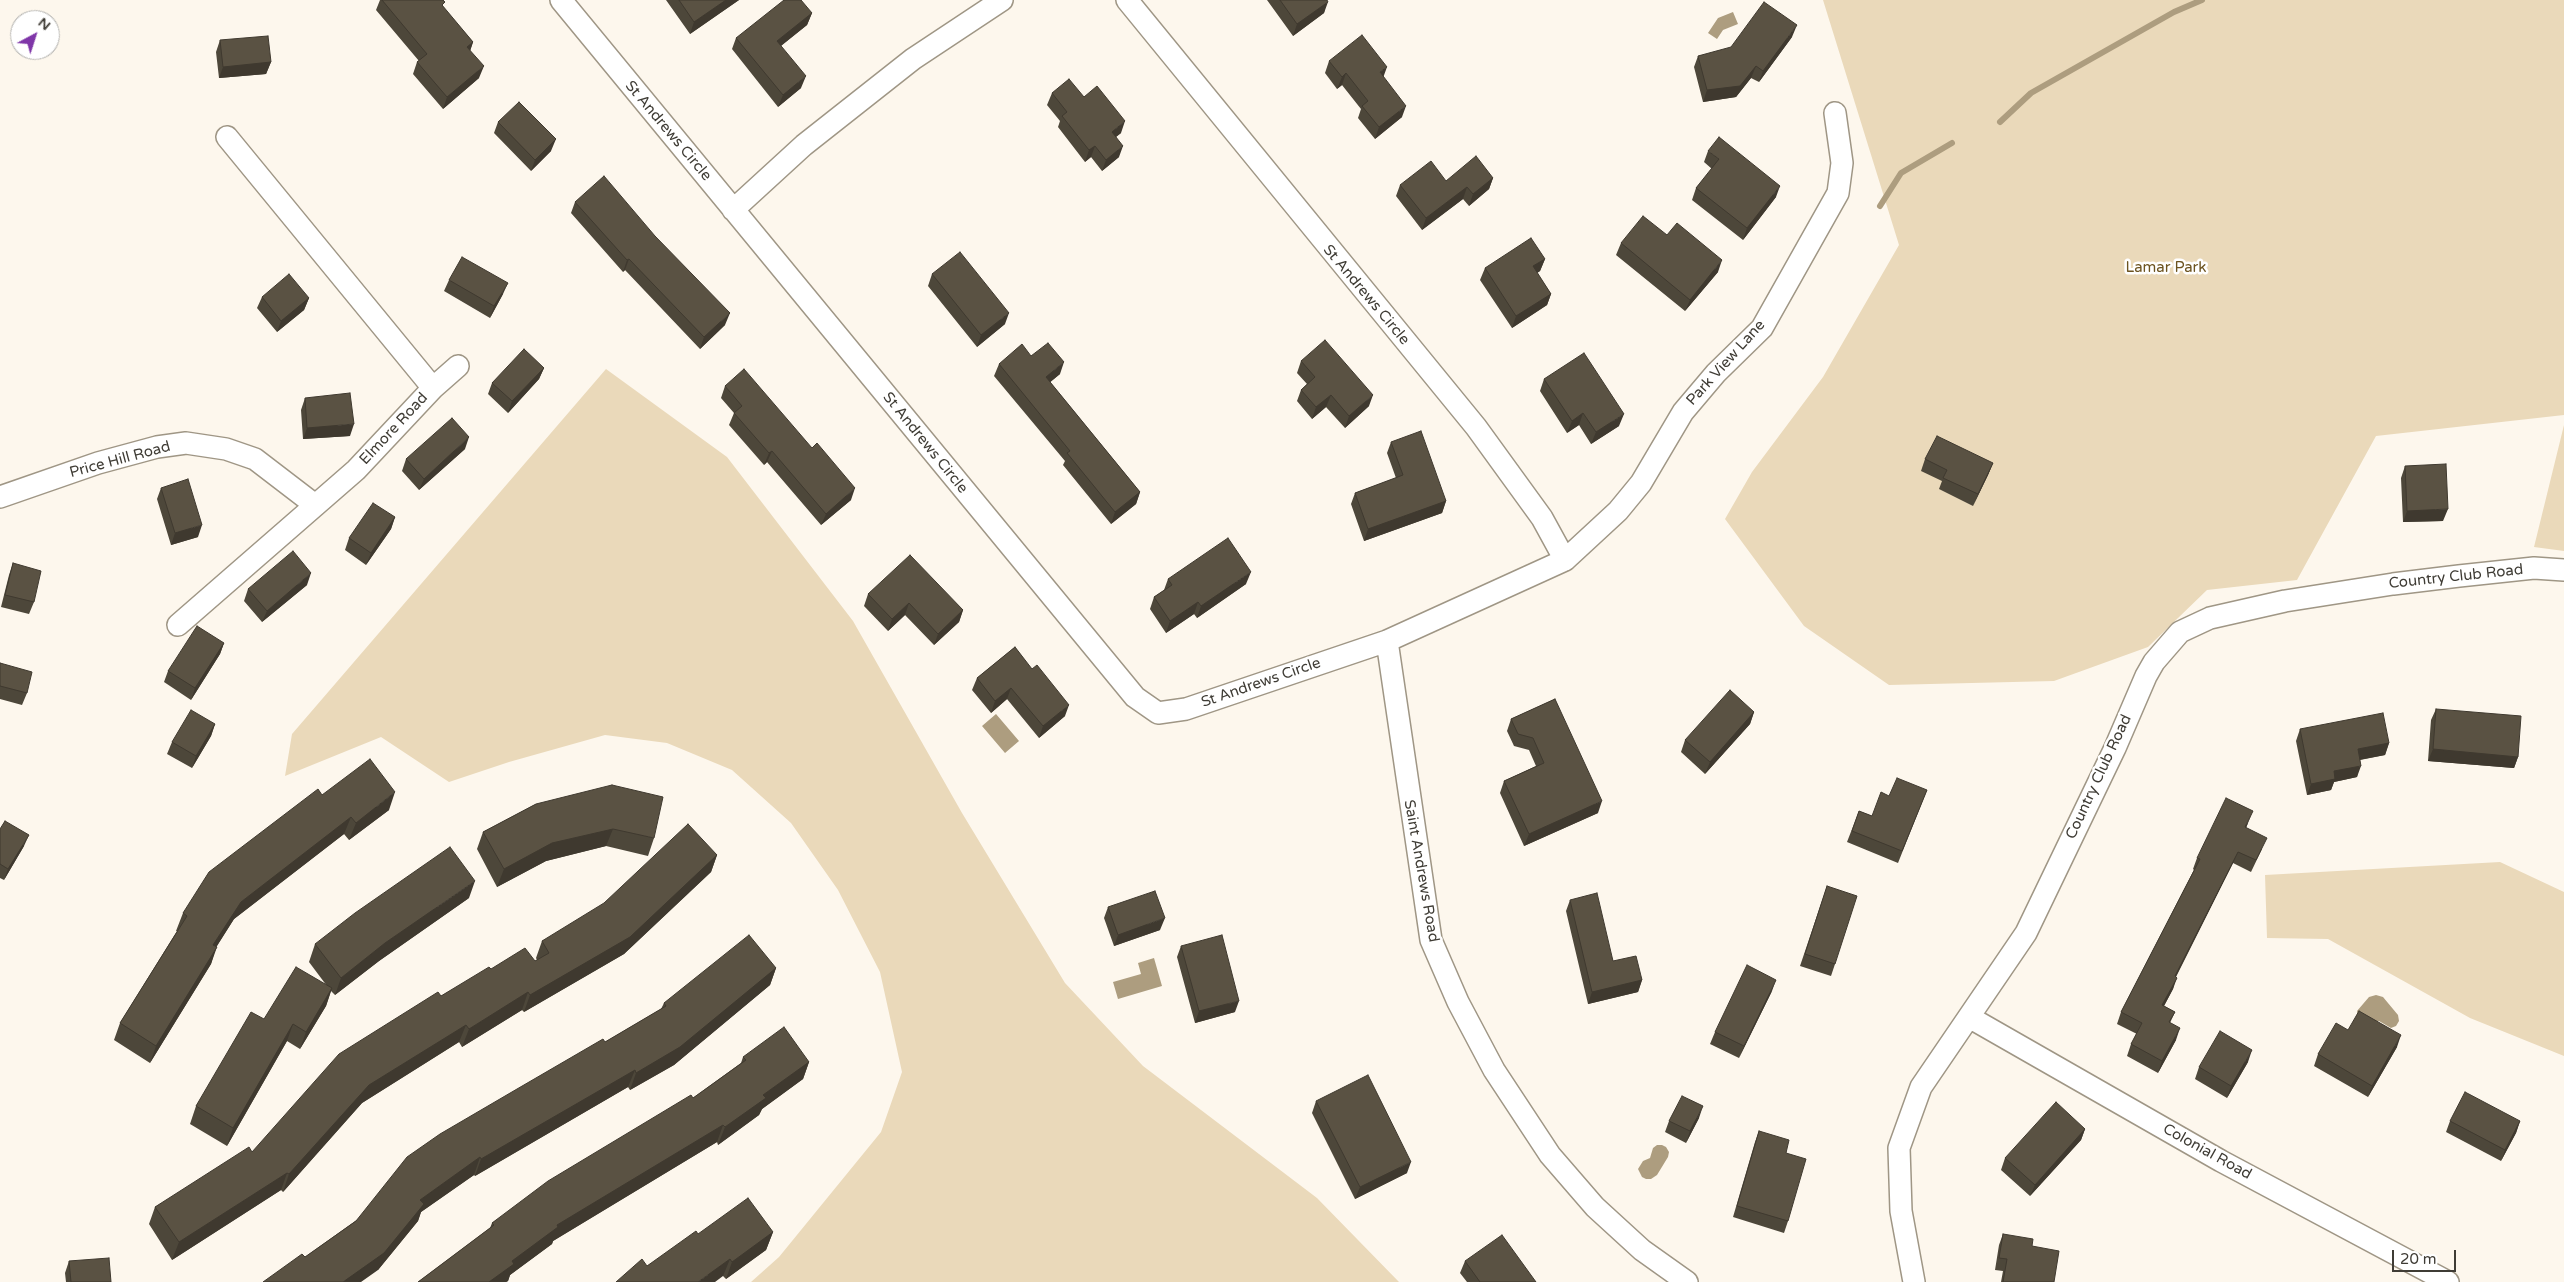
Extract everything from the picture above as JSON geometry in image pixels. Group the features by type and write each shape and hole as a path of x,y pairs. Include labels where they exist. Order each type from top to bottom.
{"street":[{"name":"St Andrews Circle","path":"561,0 1135,697 1158,713 1186,709 1387,641 1565,560 1542,518 1476,427 1304,220 1127,0"},
{"path":"733,210 804,145 905,65 1002,0"},
{"name":"Park View Lane","path":"1565,560 1618,511 1641,483 1683,412 1766,321 1838,193 1842,163 1835,113"},
{"name":"Elmore Road","path":"178,625 356,470 433,388 227,137"},
{"path":"433,388 458,366"},
{"name":"Price Hill Road","path":"0,497 98,463 157,447 186,442 226,449 254,459 315,505"},
{"name":"Country Club Road","path":"1914,1282 1901,1211 1899,1148 1921,1087 2026,933 2115,748 2142,685 2154,662 2180,632 2210,618 2295,599 2393,584 2534,568 2564,570"},
{"name":"Saint Andrews Road","path":"1387,641 1431,940 1458,1002 1494,1070 1550,1155 1595,1207 1642,1250 1687,1282"},
{"name":"Colonial Road","path":"1969,1017 2221,1161 2448,1282"}],"green space":[{"name":"Lamar Park","path":"1823,0 2564,0 2564,415 2376,436 2297,580 2207,590 2148,647 2054,681 1889,685 1804,626 1725,519 1752,472 1823,377 1899,245"},
{"path":"606,369 727,457 853,621 962,813 1065,983 1143,1066 1317,1198 1399,1282 751,1282 779,1257 881,1132 902,1072 880,972 838,890 791,823 732,770 667,743 605,735 509,762 449,782 381,737 285,776 292,734"},
{"path":"2564,425 2564,551 2534,547"},
{"path":"2500,862 2564,892 2564,1056 2470,1018 2328,939 2267,938 2265,875"}],"shaded area":[{"path":"1733,12 1738,24 1723,30 1717,39 1708,33 1718,18"},
{"path":"996,714 1019,741 1005,753 982,726"},
{"path":"1154,958 1162,986 1118,999 1113,982 1141,974 1138,963"},
{"path":"2376,995 2383,997 2398,1015 2399,1021 2396,1026 2391,1028 2379,1021 2373,1022 2358,1017 2357,1011 2369,997"},
{"path":"1657,1145 1666,1147 1669,1152 1668,1157 1657,1175 1651,1179 1646,1179 1642,1177 1638,1169 1643,1161 1650,1158 1653,1148"}],"building":[{"path":"382,0 443,0 445,2 442,5 473,42 467,47 484,66 447,97 417,62 427,54"},
{"path":"679,0 726,0 694,22"},
{"path":"784,0 801,0 812,13 777,41 806,76 783,95 736,38"},
{"path":"1280,0 1327,0 1328,2 1297,24"},
{"path":"1764,2 1797,25 1763,71 1756,66 1740,86 1707,90 1698,56 1731,47"},
{"path":"1362,35 1387,67 1380,72 1406,106 1379,127 1362,106 1368,101 1346,73 1342,77 1329,61"},
{"path":"268,36 271,62 223,67 220,40"},
{"path":"1069,79 1084,97 1097,86 1125,121 1112,132 1123,146 1106,160 1095,146 1089,150 1062,116 1067,112 1052,93"},
{"path":"519,102 556,139 535,160 498,122"},
{"path":"1719,137 1780,186 1747,228 1696,188 1719,159 1708,151"},
{"path":"1476,156 1493,178 1473,194 1467,187 1426,218 1400,185 1431,161 1446,181"},
{"path":"604,176 655,236 730,313 704,337 629,259 627,260 575,202"},
{"path":"1643,216 1667,235 1677,223 1722,260 1690,300 1621,243"},
{"path":"1531,238 1545,259 1533,266 1551,294 1516,316 1485,268"},
{"path":"960,252 1009,313 981,335 932,274"},
{"path":"462,257 508,283 494,306 449,280"},
{"path":"289,274 309,298 281,321 262,297"},
{"path":"1325,340 1373,395 1349,416 1331,395 1316,407 1301,390 1315,377 1301,361"},
{"path":"1048,343 1064,362 1046,377 1140,492 1115,512 1067,453 1070,451 999,364 1022,344 1031,356"},
{"path":"524,349 544,368 512,401 492,383"},
{"path":"1584,353 1624,414 1596,432 1583,413 1572,421 1544,379"},
{"path":"744,369 812,448 817,443 855,488 826,514 772,451 769,453 734,413 742,406 725,386"},
{"path":"350,393 354,424 307,428 305,398"},
{"path":"452,418 469,437 424,479 406,459"},
{"path":"1421,431 1446,501 1368,529 1355,493 1403,475 1391,442"},
{"path":"1937,436 1993,463 1978,494 1943,478 1947,470 1925,459"},
{"path":"2446,464 2448,509 2407,511 2405,466"},
{"path":"188,479 202,525 175,533 161,488"},
{"path":"373,503 395,517 371,553 349,538"},
{"path":"1228,538 1251,572 1201,606 1198,602 1170,621 1154,597 1172,585 1168,579"},
{"path":"293,551 311,573 267,611 248,589"},
{"path":"910,555 963,610 938,634 909,603 892,619 868,594"},
{"path":"13,563 41,571 34,602 5,595"},
{"path":"197,626 224,643 195,688 168,671"},
{"path":"1015,647 1032,669 1037,665 1069,705 1043,726 1011,688 995,701 977,678"},
{"path":"0,663 32,672 27,693 0,686"},
{"path":"1730,690 1754,712 1710,762 1685,740"},
{"path":"1555,699 1602,801 1529,834 1504,781 1544,763 1533,738 1518,734 1511,719"},
{"path":"2436,709 2521,716 2518,757 2433,749"},
{"path":"191,710 215,724 196,756 172,742"},
{"path":"2383,713 2389,743 2358,749 2361,766 2334,771 2335,779 2311,784 2300,729"},
{"path":"370,759 395,792 356,823 351,817 241,902 213,945 217,947 156,1046 120,1023 187,916 183,913 209,872 318,789 322,795"},
{"path":"1897,778 1927,790 1902,851 1852,831 1859,811 1872,816 1881,792 1889,796"},
{"path":"612,785 663,797 654,838 613,829 552,843 504,869 483,832 536,804"},
{"path":"2226,798 2253,811 2245,827 2267,838 2256,860 2238,852 2175,976 2177,978 2162,1005 2175,1012 2169,1022 2180,1028 2162,1061 2131,1044 2142,1023 2121,1012 2200,859 2197,858"},
{"path":"5,821 29,835 8,869 0,864 0,829"},
{"path":"688,824 717,855 630,937 530,995 528,992 469,1029 466,1025 369,1085 289,1174 287,1173 179,1242 155,1207 249,1147 252,1152 339,1054 438,992 441,996 525,948 535,961 549,953 542,941 604,903"},
{"path":"450,847 475,881 385,943 341,978 315,944 355,913"},
{"path":"1827,886 1857,896 1835,964 1805,954"},
{"path":"1155,891 1165,918 1118,935 1108,907"},
{"path":"1597,893 1613,961 1636,956 1642,980 1592,992 1570,900"},
{"path":"749,935 776,968 680,1047 636,1073 635,1070 481,1159 480,1157 420,1200 424,1204 384,1253 343,1282 263,1282 302,1254 305,1257 356,1221 407,1157 440,1134 517,1089 603,1039 605,1042 666,1006 664,1003"},
{"path":"1222,935 1239,1001 1199,1011 1181,946"},
{"path":"1747,965 1776,980 1744,1046 1715,1032"},
{"path":"296,967 332,988 306,1032 293,1024 233,1128 196,1106 251,1012 264,1019"},
{"path":"2359,1011 2401,1035 2372,1086 2318,1054 2336,1023 2348,1030"},
{"path":"784,1027 809,1062 763,1095 766,1098 725,1127 723,1125 557,1225 558,1227 512,1261 514,1264 489,1282 418,1282 494,1225 492,1223 548,1181 691,1095 693,1098 746,1060 743,1057"},
{"path":"2220,1031 2252,1050 2231,1086 2199,1067"},
{"path":"1368,1075 1411,1162 1360,1187 1316,1101"},
{"path":"2465,1092 2520,1121 2505,1150 2450,1121"},
{"path":"1682,1096 1703,1106 1690,1131 1669,1121"},
{"path":"2056,1102 2085,1129 2035,1185 2005,1158"},
{"path":"1759,1131 1789,1140 1786,1153 1806,1159 1788,1221 1737,1206"},
{"path":"748,1198 773,1232 732,1262 730,1259 698,1282 616,1282 642,1259 647,1266 696,1231 698,1234"},
{"path":"2003,1234 2033,1239 2032,1246 2059,1251 2054,1282 2003,1282 2007,1259 1999,1258"},
{"path":"1502,1235 1536,1282 1480,1282 1465,1261"},
{"path":"109,1258 111,1282 71,1282 69,1261"}],"waterway":[{"path":"2000,122 2031,93 2174,12 2202,0"},
{"path":"1880,206 1901,173 1952,143"}]}
